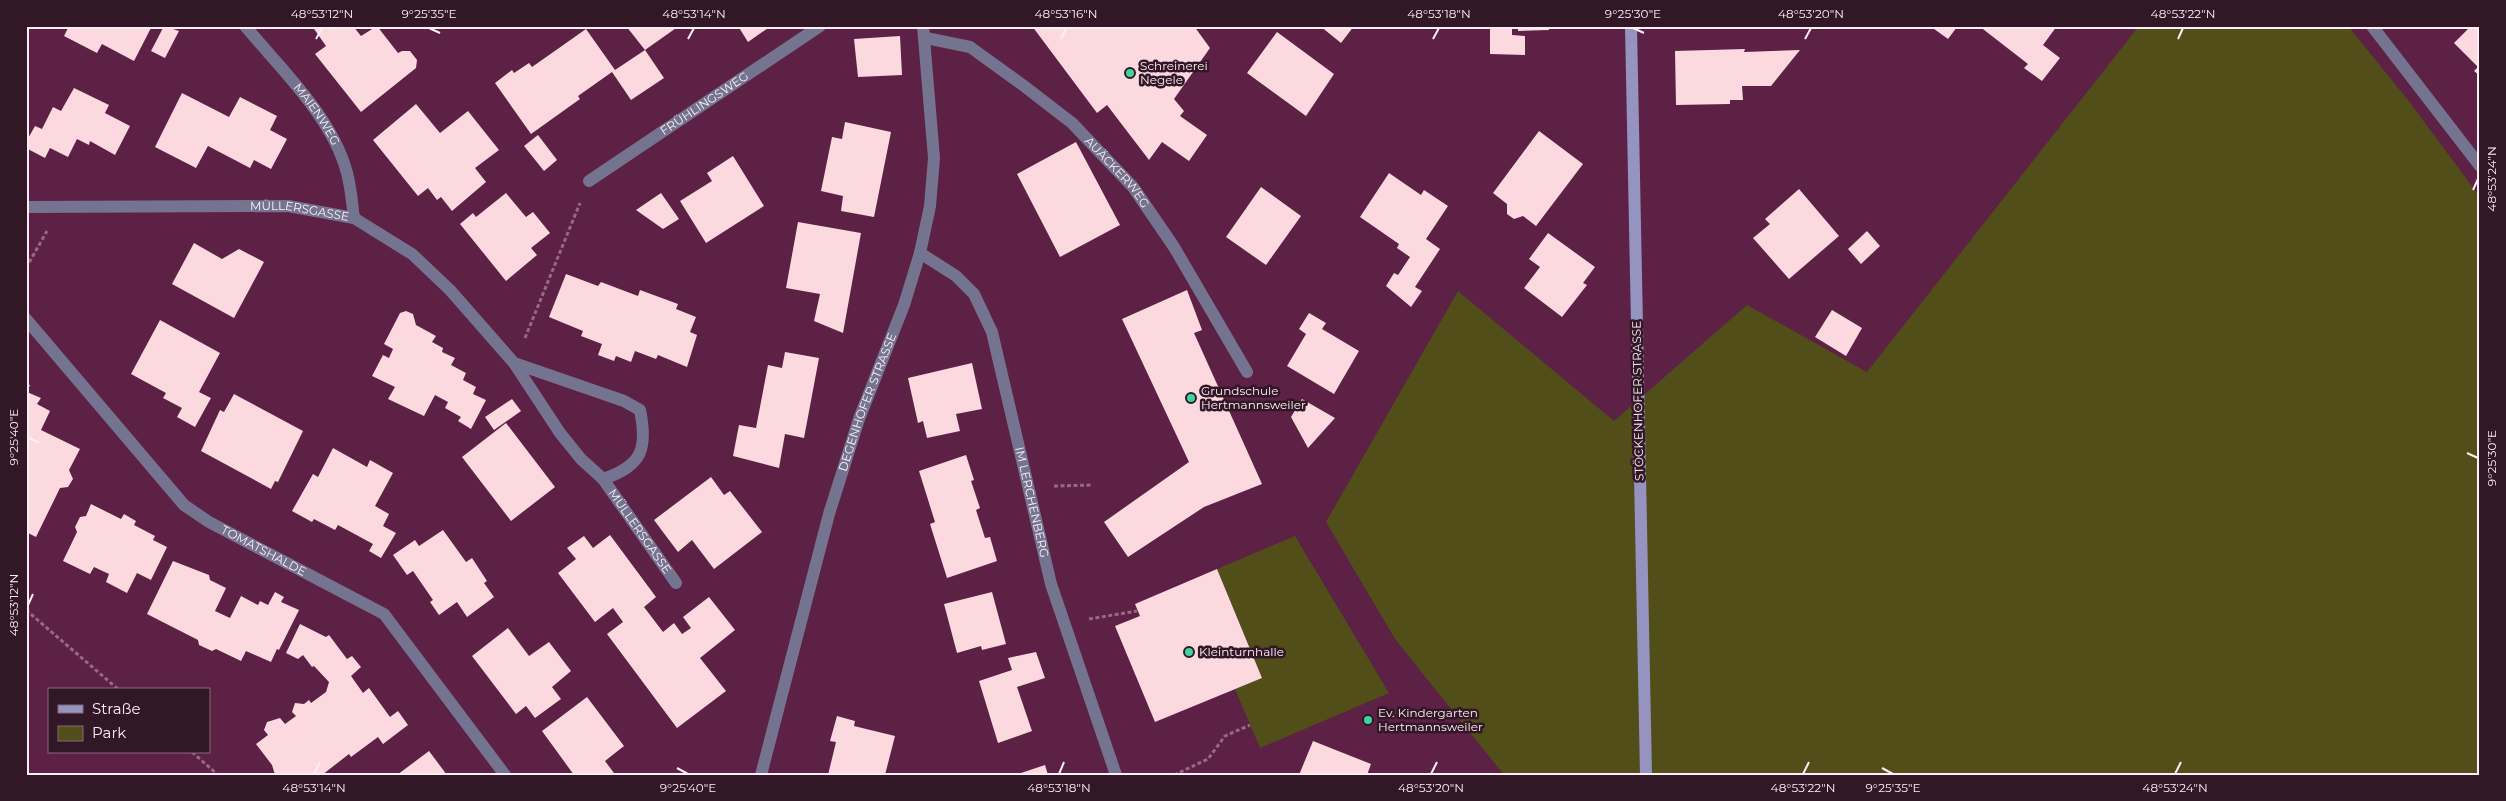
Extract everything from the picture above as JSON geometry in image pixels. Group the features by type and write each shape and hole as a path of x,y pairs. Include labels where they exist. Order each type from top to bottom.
{"main road":[{"name":"STÖCKENHOFER STRASSE","path":"1631,26 1646,775"}],"street":[{"name":"MAIENWEG","path":"246,26 311,104 333,139 347,173 354,218"},
{"name":"FRÜHLINGSWEG","path":"589,181 820,26"},
{"path":"2372,26 2480,166"},
{"name":"DEGENHOFER STRASSE","path":"761,775 832,504 859,419 904,305 920,253 930,206 934,158 925,32"},
{"name":"AUÄCKERWEG","path":"925,32 970,48 1001,70 1072,123 1133,187 1174,247 1247,372"},
{"name":"MÜLLERSGASSE","path":"26,207 288,206 354,218 412,254 450,290 514,362 560,434 581,459 603,479 676,582"},
{"name":"IM LERCHENBERG","path":"920,253 956,276 974,294 992,332 1051,584 1116,775"},
{"name":"TOMATSHALDE","path":"26,319 184,505 209,522 384,614 505,775"},
{"name":"MÜLLERSGASSE","path":"514,362 624,401 640,410 644,431 640,456 623,472 603,479"}],"path":[{"path":"514,362 589,181"},
{"path":"26,268 36,250"},
{"path":"1028,487 1093,485"},
{"path":"26,610 117,688"},
{"path":"1063,623 1137,610"},
{"path":"1174,775 1208,759 1225,736 1250,724"},
{"path":"194,754 218,775"}],"green space":[{"path":"2139,26 2348,26 2408,100 2480,197 2480,775 1504,775 1395,639 1326,522 1458,291 1614,421 1747,305 1867,372"},
{"path":"1295,536 1389,693 1260,748 1235,689 1262,678 1217,569"}],"building":[{"path":"69,26 152,26 134,61 102,44 97,53 64,36"},
{"path":"164,26 179,31 165,58 151,51"},
{"path":"312,26 353,26 361,36 377,26 398,53 410,51 417,60 416,68 361,112 315,54 326,46"},
{"path":"626,26 679,26 645,50"},
{"path":"738,26 771,26 748,42"},
{"name":"Schreinerei Negele","path":"1032,26 1194,26 1210,48 1174,99 1184,111 1180,116 1207,135 1189,161 1162,142 1149,160 1107,105 1097,113"},
{"path":"1320,26 1354,26 1341,43"},
{"path":"1490,26 1512,26 1512,35 1525,36 1525,55 1490,54"},
{"path":"1518,26 1549,26 1549,30 1518,31"},
{"path":"1930,26 1956,26 1957,27 1948,39"},
{"path":"1979,26 2057,26 2043,45 2060,58 2042,81 2024,68 2028,64"},
{"path":"2471,26 2480,26 2480,76 2474,71 2478,67 2454,43"},
{"path":"586,29 615,70 645,50 664,78 631,100 612,72 578,96 580,99 531,134 495,83 512,70 514,73 529,63 532,67"},
{"path":"1277,32 1334,74 1306,116 1247,73"},
{"path":"900,36 902,75 858,77 854,39"},
{"path":"1745,49 1744,52 1800,50 1771,86 1742,86 1743,100 1730,100 1730,104 1676,105 1675,51"},
{"path":"74,88 109,105 105,113 130,126 115,155 90,141 89,145 77,139 68,157 50,148 45,158 26,148 26,142 35,126 42,129 53,107 61,111"},
{"path":"182,93 229,117 240,97 277,116 270,130 287,139 271,169 254,160 250,168 208,146 196,168 155,147"},
{"path":"416,104 440,133 468,111 499,150 475,168 486,182 452,211 441,197 437,200 428,188 418,196 373,140"},
{"path":"845,122 891,132 874,217 841,211 843,196 821,191 832,137 842,139"},
{"path":"1539,131 1583,164 1536,226 1523,216 1514,219 1507,214 1507,204 1493,193"},
{"path":"538,135 557,160 544,171 524,146"},
{"path":"1076,142 1120,225 1060,257 1017,174"},
{"path":"733,156 764,206 706,243 680,201 712,181 707,173"},
{"path":"1389,173 1421,195 1424,190 1448,206 1426,239 1440,249 1415,287 1422,291 1411,307 1386,286 1394,273 1398,275 1410,257 1397,248 1399,244 1360,217"},
{"path":"1261,187 1301,216 1266,265 1226,237"},
{"path":"1799,189 1839,236 1789,279 1753,238 1770,224 1765,219"},
{"path":"506,193 526,217 533,212 550,233 531,248 537,255 506,281 460,224 473,213 476,217"},
{"path":"661,193 679,219 663,229 636,210"},
{"path":"798,222 861,233 843,333 814,321 820,294 786,288"},
{"path":"1867,231 1880,246 1861,264 1848,249"},
{"path":"1548,233 1595,267 1583,283 1587,285 1562,317 1524,288 1540,267 1529,259"},
{"path":"194,243 222,259 239,249 264,262 234,318 172,284"},
{"path":"566,274 598,286 601,282 638,296 640,290 678,304 676,309 696,317 690,332 697,335 687,367 658,355 656,359 635,351 631,362 616,356 614,361 598,355 602,344 581,336 583,331 549,317"},
{"name":"Grundschule Hertmannsweiler","path":"1187,290 1202,330 1194,333 1262,484 1204,507 1128,557 1104,522 1189,462 1122,319"},
{"path":"1832,310 1862,328 1846,356 1815,337"},
{"path":"406,311 413,314 416,325 436,336 432,342 443,348 442,352 455,358 451,365 466,373 463,380 476,387 473,394 486,400 471,429 458,421 461,417 445,408 448,402 435,395 424,416 388,399 395,387 372,376 383,355 389,358 393,349 384,344 400,313"},
{"path":"1309,313 1326,323 1322,329 1359,351 1334,394 1287,366 1306,334 1299,329"},
{"path":"160,320 220,353 199,392 211,398 195,427 177,417 182,408 163,398 166,393 131,374"},
{"path":"785,352 819,358 804,438 785,434 779,468 733,456 739,425 756,428 768,365 782,368"},
{"path":"972,363 982,409 956,414 960,431 927,438 923,421 918,423 908,378"},
{"path":"26,384 30,385 27,392 41,398 37,404 50,411 41,430 80,449 69,470 73,479 68,487 60,488 36,537 26,532"},
{"path":"234,394 303,431 278,482 275,481 271,489 201,451 220,410 224,412"},
{"path":"512,399 521,411 494,430 485,417"},
{"path":"1302,399 1335,418 1308,448 1291,417"},
{"path":"506,423 555,487 511,521 462,457"},
{"path":"333,448 367,467 370,460 393,473 375,506 389,514 383,526 396,533 381,558 369,551 373,544 338,525 335,530 314,519 312,522 292,511 313,474 318,477"},
{"path":"966,455 974,480 971,481 980,508 976,510 985,538 990,537 997,561 947,578 930,524 935,522 919,471"},
{"path":"711,477 724,495 730,491 762,532 714,569 692,540 678,552 654,520"},
{"path":"91,504 121,519 124,514 136,521 134,525 155,536 153,540 167,547 151,580 137,573 127,593 106,582 109,574 94,567 90,574 63,561 77,532 75,527 80,517 86,516"},
{"path":"443,530 466,562 472,558 487,581 484,583 494,597 467,617 457,602 439,615 430,602 433,600 413,571 407,575 393,555 415,540 419,546"},
{"path":"610,535 656,597 644,607 663,632 674,623 682,634 691,628 683,617 709,597 735,630 700,658 726,691 677,728 607,634 623,622 613,608 595,622 558,573 576,559 567,548 584,536 593,548"},
{"path":"173,561 209,575 210,580 226,588 215,611 230,618 241,596 258,605 260,601 268,605 275,592 284,597 281,602 299,610 271,662 246,651 241,661 216,649 212,651 199,645 198,640 147,614"},
{"name":"Kleinturnhalle","path":"1217,569 1262,678 1155,722 1115,626 1140,616 1135,604"},
{"path":"992,592 1006,644 982,650 981,646 957,653 944,604"},
{"path":"300,624 326,637 329,635 347,659 352,656 361,667 351,676 363,693 369,688 390,717 398,711 408,725 383,744 378,737 351,757 349,754 322,775 320,773 317,775 275,775 272,765 256,744 268,735 264,730 267,722 280,718 285,724 296,716 292,712 295,703 304,704 309,700 311,703 326,692 329,682 314,666 312,667 303,655 298,659 286,653"},
{"path":"508,628 529,656 549,642 571,671 552,687 561,699 535,718 526,706 516,714 472,656"},
{"path":"1036,652 1045,678 1017,687 1032,731 998,743 979,681 1012,670 1008,658"},
{"path":"587,697 624,746 605,761 614,773 612,775 574,775 542,731"},
{"path":"837,716 855,721 854,726 895,736 885,775 828,775 836,742 830,741"},
{"path":"1313,741 1371,764 1367,775 1299,775"},
{"path":"429,751 447,775 397,775"},
{"path":"1045,765 1048,775 1018,775 1018,774"}],"place":[{"name":"Schreinerei Negele","path":"1130,73"},
{"name":"Grundschule Hertmannsweiler","path":"1191,398"},
{"name":"Kleinturnhalle","path":"1189,652"},
{"name":"Ev. Kindergarten Hertmannsweiler","path":"1368,720"}]}
